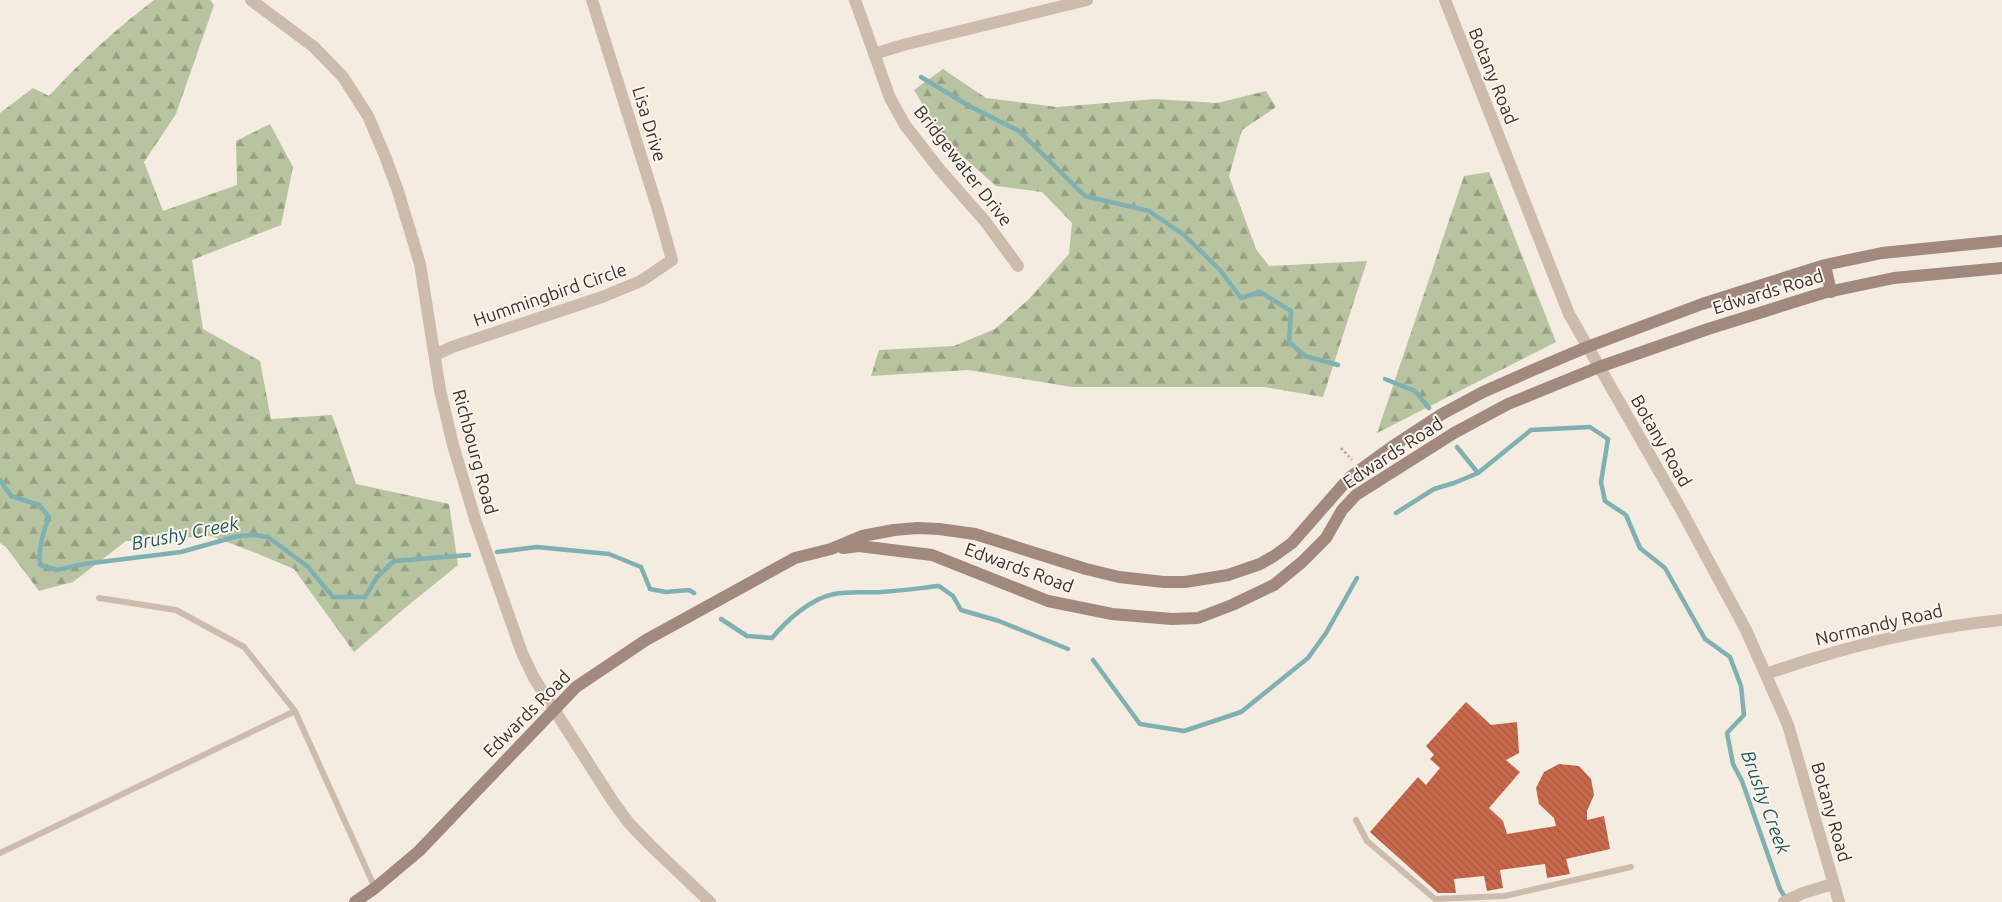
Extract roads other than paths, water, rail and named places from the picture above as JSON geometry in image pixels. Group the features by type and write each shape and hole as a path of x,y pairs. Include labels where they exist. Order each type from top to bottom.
{"street":[{"name":"Richbourg Road","path":"251,0 330,62 357,96 368,116 398,191 420,264 440,390 474,519 522,653 534,678 628,822 710,902"},
{"name":"Lisa Drive","path":"592,0 672,260"},
{"name":"Bridgewater Drive","path":"855,0 890,98 906,126 940,170 985,221 1018,266"},
{"path":"874,54 903,45 1087,0"},
{"name":"Botany Road","path":"1445,0 1569,314 1710,564 1746,630 1766,674 1788,725 1839,902"},
{"name":"Edwards Road","path":"355,902 375,888 419,851 576,687 646,640 795,558 831,548 862,536 917,528 975,534 1086,569 1119,577 1178,582 1228,575 1260,564 1292,543 1350,477 1442,414 1483,392 1587,347 1702,304 1825,265 1882,253 2002,241"},
{"name":"Hummingbird Circle","path":"435,355 452,347 642,281 672,260"},
{"path":"1825,265 1831,292"},
{"name":"Edwards Road","path":"831,548 859,546 932,554 1048,601 1112,614 1172,619 1198,618 1232,606 1274,585 1302,562 1326,538 1342,510 1356,495 1454,434 1508,404 1599,367 1708,329 1831,292 1894,278 2002,268"},
{"name":"Normandy Road","path":"1766,674 1809,659 1906,633 1951,625 2002,620"},
{"path":"1784,902 1803,893 1833,884"}],"lane":[{"path":"99,598 176,610 244,647 295,711 375,888"},
{"path":"0,853 295,711"},
{"path":"1356,820 1367,841 1435,898 1505,896 1630,867"}],"waterway":[{"path":"921,77 969,106 1019,131 1085,196 1149,211 1184,235 1220,270 1241,298 1260,292 1291,311 1289,342 1305,356 1338,365"},
{"path":"1385,379 1415,391 1429,408"},
{"name":"Brushy Creek","path":"1396,513 1434,489 1478,473 1531,430 1590,427 1608,439 1601,482 1605,501 1626,515 1640,548 1665,568 1705,639 1730,657 1741,686 1744,715 1727,733 1733,764 1742,781 1780,889 1786,899"},
{"path":"1457,447 1478,473"},
{"name":"Brushy Creek","path":"0,480 11,496 39,505 49,517 41,541 40,565 57,570 84,564 181,552 238,536 255,535 268,537 307,566 333,597 365,597 377,577 394,561 469,555"},
{"name":"Brushy Creek","path":"497,552 537,547 609,554 641,567 650,589 666,592 689,590 694,593"},
{"name":"Brushy Creek","path":"1093,660 1140,724 1184,731 1241,712 1308,658 1326,633 1357,578"},
{"name":"Brushy Creek","path":"721,619 747,636 772,638 785,624 808,605 834,594 888,592 939,586 953,596 961,610 999,621 1068,649"}]}
